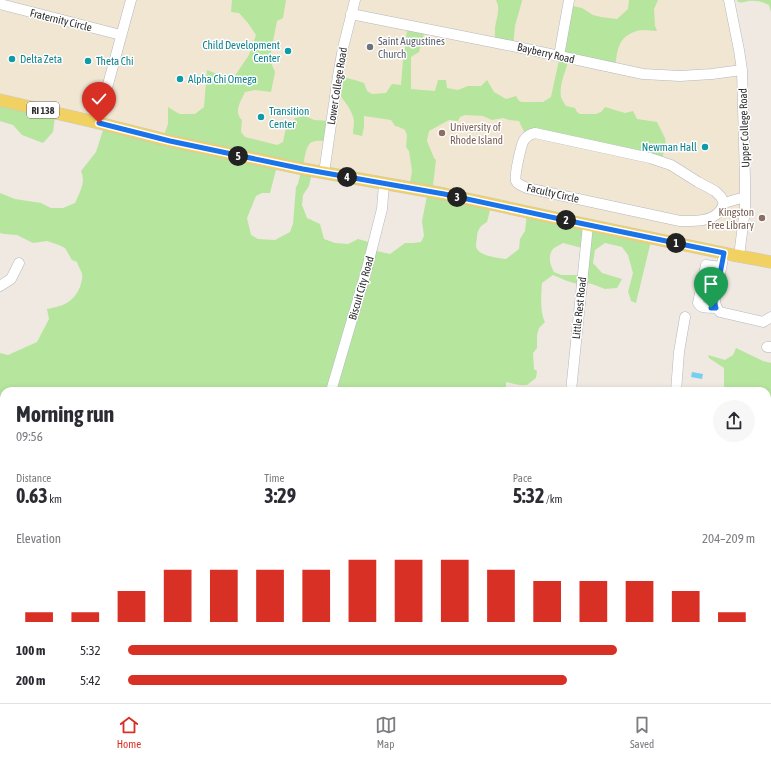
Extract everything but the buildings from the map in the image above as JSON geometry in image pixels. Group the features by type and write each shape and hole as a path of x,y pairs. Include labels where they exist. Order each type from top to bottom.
{"main road":[{"name":"RI 138","path":"0,100 170,141 324,173 444,194 771,262"}],"street":[{"path":"101,110 130,0"},
{"name":"Lower College Road","path":"324,173 343,48 355,0"},
{"path":"559,56 569,0"},
{"name":"Upper College Road","path":"729,0 742,70 745,209 739,256"},
{"name":"Fraternity Circle","path":"0,4 121,35"},
{"name":"Bayberry Road","path":"351,14 643,74 680,76 742,70"},
{"name":"Faculty Circle","path":"535,133 650,158 671,165 715,191 722,197 724,203 720,212 705,220 680,221 527,188 519,185 516,181 516,174 523,142 529,135 535,133"},
{"name":"Biscuit City Road","path":"332,387 366,272 382,209 384,184"},
{"path":"724,203 745,197"},
{"name":"Little Rest Road","path":"571,387 588,225"},
{"path":"724,253 715,300 716,308 720,312 763,322 771,317"},
{"path":"0,286 11,278 19,263"},
{"path":"716,308 704,308 698,303 706,264 721,267"},
{"path":"676,387 679,352 685,317"}],"shaded area":[{"name":"University of Rhode Island","path":"0,0 729,0 743,97 739,256 0,100"}],"green space":[{"path":"232,0 286,0 283,18 277,21 271,51 272,65 275,72 271,92 255,90 245,92 238,110 239,117 242,120 241,132 245,137 277,145 283,142 286,128 292,124 295,118 305,116 314,120 331,121 328,141 312,142 305,154 303,169 312,172 309,186 303,195 302,205 307,218 320,224 324,239 335,243 348,244 358,239 372,243 372,250 390,254 405,243 421,242 424,236 422,221 427,196 409,189 412,171 409,151 406,147 407,135 405,130 395,126 391,120 364,116 362,136 353,134 354,121 352,113 336,90 338,76 364,83 367,91 372,94 386,93 392,84 401,85 403,60 405,56 405,41 408,28 419,30 424,34 419,52 411,57 411,89 435,91 438,80 446,80 447,88 458,90 468,86 481,86 487,80 494,92 506,99 516,96 519,101 522,102 543,102 551,97 568,5 582,8 593,15 617,19 628,9 629,0 658,0 654,9 655,26 657,31 637,31 624,38 621,42 616,57 615,69 568,62 562,84 561,98 566,106 575,108 580,114 596,114 601,112 605,107 625,113 633,111 637,119 657,122 665,138 666,145 661,162 536,135 527,138 519,121 503,118 492,120 483,116 465,115 460,117 458,121 449,120 429,131 427,141 436,160 432,194 491,206 487,222 480,228 477,236 477,249 484,254 506,259 519,249 520,239 525,231 527,213 651,241 636,303 631,301 628,292 633,273 628,255 622,247 605,243 595,250 593,263 602,273 622,279 617,288 605,289 582,282 581,285 553,275 542,283 541,298 543,318 545,322 539,328 537,335 537,348 533,353 534,369 537,371 536,378 527,385 506,382 506,387 0,387 0,353 8,355 37,342 49,319 47,309 63,305 74,297 80,287 82,272 77,262 72,260 65,248 59,245 47,241 33,243 17,235 0,233 0,193 15,199 41,203 51,208 63,208 75,203 83,183 81,171 96,152 104,127 162,141 168,124 168,107 180,114 195,114 204,107 207,70 232,80 249,55 256,35 239,13 231,12","holes":["277,166 301,171 296,187 293,224 290,232 275,240 258,239 251,235 247,218 256,196 262,193 270,193","563,243 582,248 582,275 561,275 554,272 550,263 550,254 554,248"]},
{"path":"496,0 522,0 515,26 513,47 494,44 498,11"},
{"path":"737,0 771,0 771,12 769,5 764,3 754,1 738,2"},
{"path":"0,101 55,116 53,132 43,143 22,135 13,125 0,121"},
{"path":"736,348 763,361 771,363 771,387 724,387 724,368 709,358 708,355 725,360 733,355"}],"water":[{"path":"692,372 703,374 702,379 691,377"}],"place":[{"name":"Saint Augustines Church","path":"370,47"},
{"name":"Child Development Center","path":"288,51"},
{"name":"Delta Zeta","path":"12,59"},
{"name":"Theta Chi","path":"88,61"},
{"name":"Alpha Chi Omega","path":"180,79"},
{"name":"Transition Center","path":"261,117"},
{"name":"University of Rhode Island","path":"442,133"},
{"name":"Newman Hall","path":"705,147"},
{"name":"Kingston Free Library","path":"762,218"}],"route":[{"path":"99,123 170,141 303,169 444,194 724,253 715,300 716,308 711,308"}]}
